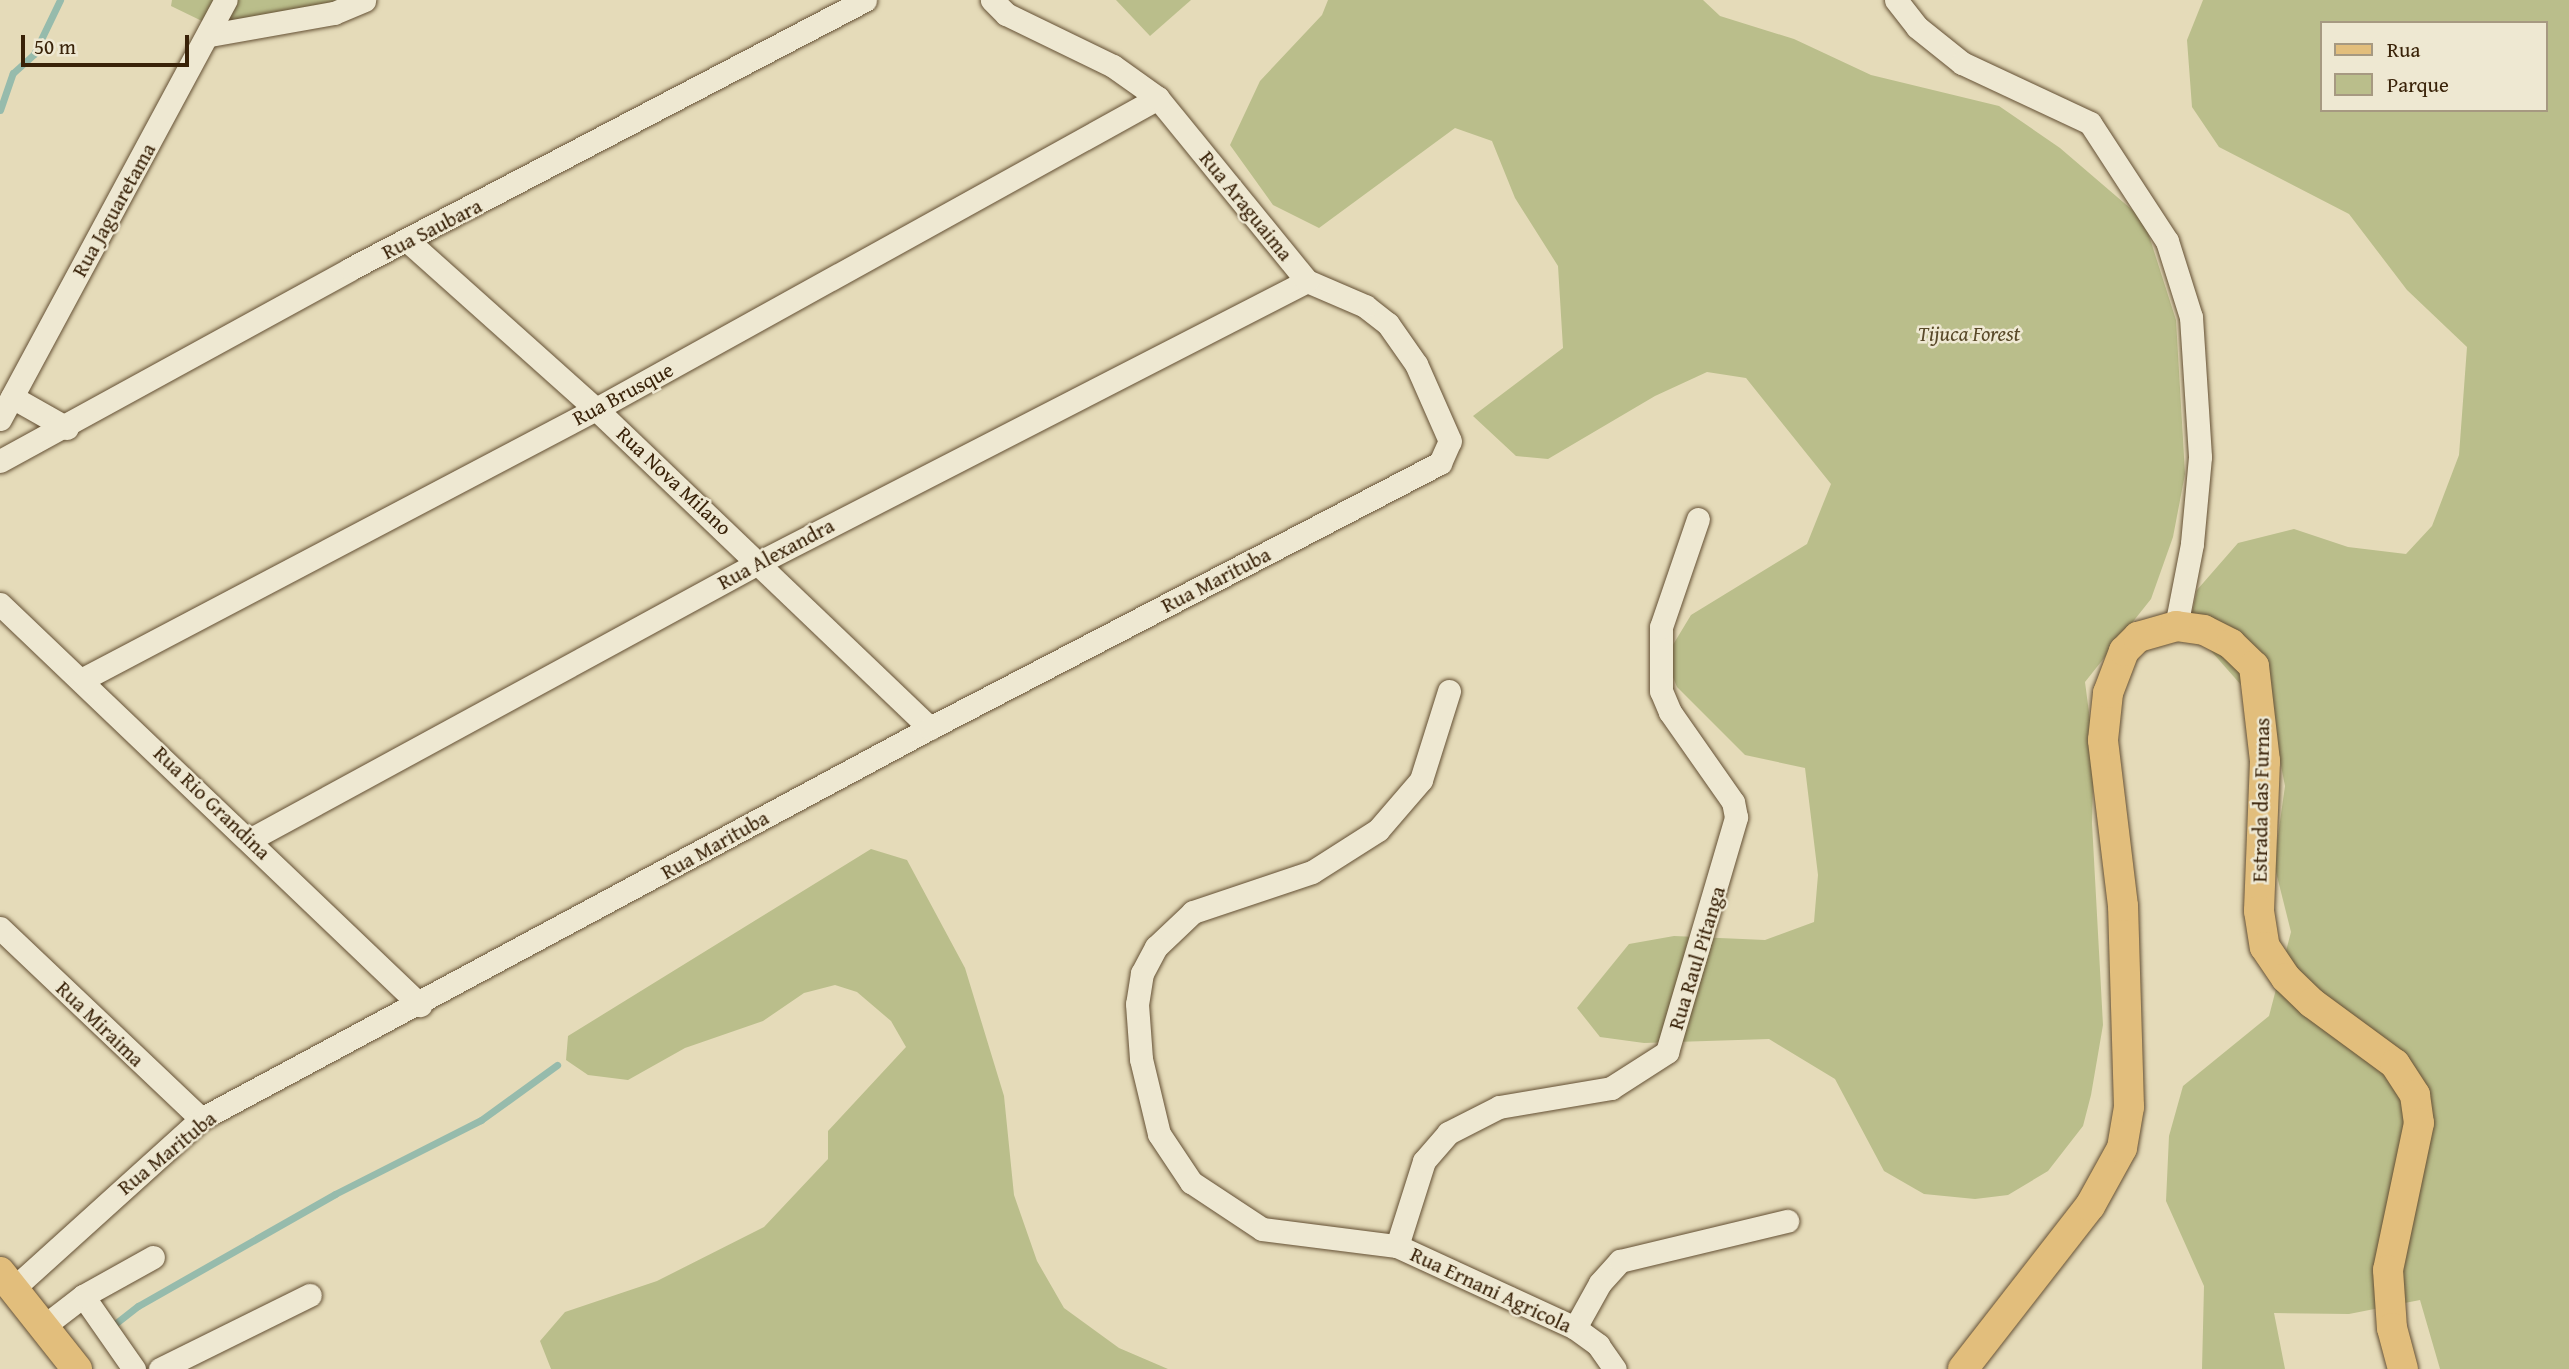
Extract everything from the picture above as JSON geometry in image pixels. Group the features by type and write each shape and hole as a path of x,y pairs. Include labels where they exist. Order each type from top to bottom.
{"main road":[{"name":"Estrada das Furnas","path":"1963,1369 2090,1206 2122,1148 2129,1107 2123,906 2103,740 2105,717 2123,651 2138,637 2176,626 2204,630 2231,643 2254,666 2265,761 2259,911 2265,947 2286,978 2312,1003 2395,1063 2415,1095 2419,1123 2388,1270 2392,1328 2403,1369"},
{"path":"7,1280 77,1369"}],"street":[{"name":"Rua Jaguaretama","path":"0,419 211,35 226,0"},
{"path":"211,35 334,13 364,0"},
{"name":"Rua Saubara","path":"0,461 66,428 350,269 409,242 865,0"},
{"name":"Rua Araguaima","path":"992,0 1006,13 1113,66 1158,98 1307,281 1365,306 1388,324 1416,364 1450,441 1448,452"},
{"path":"1896,0 1917,27 1962,63 2090,123 2167,241 2191,317 2200,457 2192,544 2176,626"},
{"name":"Rua Brusque","path":"83,679 596,409 1158,98"},
{"name":"Rua Nova Milano","path":"409,242 596,409 760,562 930,728"},
{"name":"Rua Alexandra","path":"251,839 760,562 1307,281"},
{"path":"12,397 66,428"},
{"name":"Rua Marituba","path":"7,1280 201,1119 420,1005 930,728 1424,472 1448,452"},
{"name":"Rua Raul Pitanga","path":"1397,1246 1424,1161 1448,1133 1499,1107 1611,1088 1667,1052 1736,817 1733,802 1670,712 1661,691 1661,627 1699,519"},
{"name":"Rua Rio Grandina","path":"0,604 251,839 420,1005"},
{"name":"Rua Ernani Agricola","path":"1449,691 1421,779 1378,830 1312,872 1193,912 1173,926 1142,973 1137,1004 1141,1059 1159,1133 1191,1182 1262,1229 1397,1246 1575,1328 1598,1345 1615,1369"},
{"name":"Rua Miraima","path":"0,928 201,1119"},
{"path":"1575,1328 1600,1283 1620,1261 1787,1221"},
{"path":"44,1326 83,1296 153,1257"},
{"path":"160,1369 310,1295"},
{"path":"83,1296 134,1369"}],"green space":[{"path":"172,0 345,0 235,37 171,6"},
{"path":"1116,0 1191,0 1150,36"},
{"name":"Tijuca Forest","path":"1328,0 1703,0 1720,16 1794,39 1871,75 1999,106 2060,148 2144,220 2176,320 2185,474 2173,537 2151,599 2085,682 2094,751 2092,823 2103,1025 2091,1095 2083,1126 2048,1171 2008,1195 1975,1199 1924,1194 1884,1171 1835,1079 1769,1039 1644,1043 1600,1037 1577,1008 1629,944 1674,936 1765,940 1814,922 1818,875 1805,768 1745,755 1677,687 1665,658 1691,615 1807,544 1831,484 1746,378 1707,372 1655,396 1548,459 1516,456 1473,416 1563,348 1558,266 1515,198 1492,141 1455,128 1319,228 1273,205 1230,145 1260,81 1322,15"},
{"path":"2203,0 2569,0 2569,1369 2440,1369 2420,1300 2349,1314 2274,1313 2285,1369 2202,1369 2204,1286 2166,1201 2169,1136 2183,1086 2269,1016 2291,932 2274,864 2285,786 2272,720 2189,626 2197,590 2238,543 2294,529 2348,547 2406,554 2432,526 2459,455 2467,347 2407,290 2349,214 2219,147 2192,107 2187,40"},
{"path":"871,849 907,860 965,968 1004,1096 1014,1195 1037,1261 1064,1308 1119,1348 1168,1369 551,1369 540,1341 565,1312 657,1281 764,1227 828,1159 828,1131 906,1047 891,1021 857,992 835,985 804,993 763,1021 685,1048 628,1080 588,1075 566,1060 568,1036"}],"waterway":[{"path":"0,110 13,73 34,54 60,0"},
{"path":"111,1327 138,1306 335,1194 481,1120 557,1065"}]}
